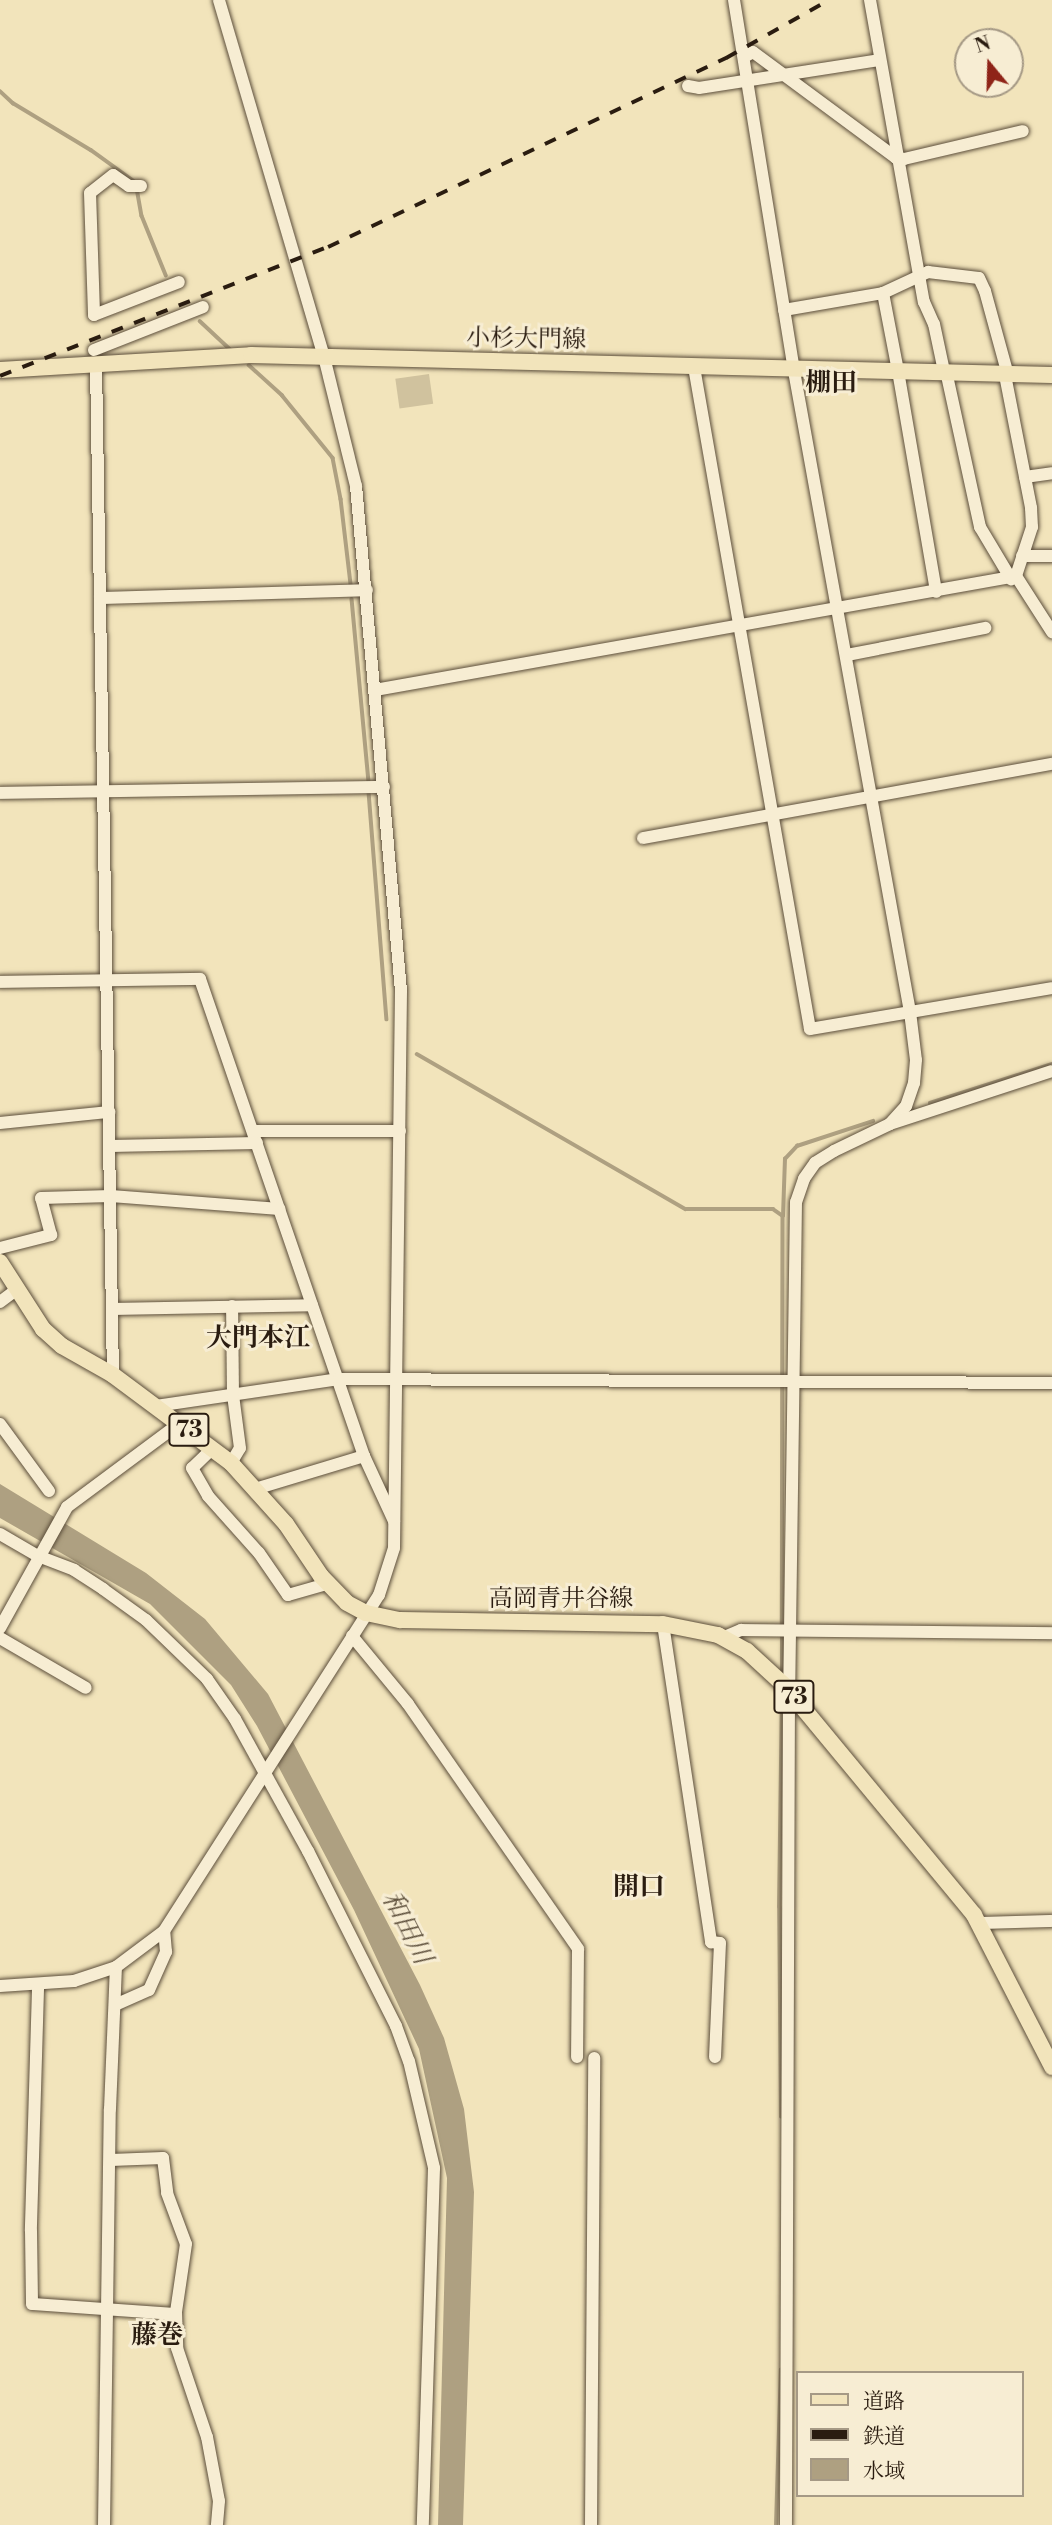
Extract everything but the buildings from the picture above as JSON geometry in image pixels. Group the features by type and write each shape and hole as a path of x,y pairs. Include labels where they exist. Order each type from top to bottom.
{"main road":[{"name":"小杉大門線","path":"0,370 95,357 251,355 794,371 945,371 1052,376"},
{"name":"高岡青井谷線","path":"0,1262 43,1329 62,1346 113,1375 231,1463 286,1524 327,1584 347,1603 366,1612 400,1620 663,1623 696,1628 722,1637 769,1669 979,1923 1052,2067"}],"street":[{"path":"0,1986 74,1981 116,1967 164,1931 379,1595 394,1548 401,991 356,486 324,357 219,0"},
{"path":"734,0 794,371 911,1012 916,1060 914,1083 906,1106 890,1124"},
{"path":"870,0 895,158 923,302 934,324 981,527 1052,632"},
{"path":"744,57 753,52 895,158 904,159 1023,131"},
{"path":"688,86 699,88 879,60"},
{"path":"141,186 129,186 113,175 90,192 94,315 179,282"},
{"path":"784,310 883,293 928,272 949,272 979,278 1007,375 1032,527 1014,578"},
{"path":"883,293 936,592"},
{"path":"113,1375 95,357 203,307"},
{"path":"694,367 810,1029 1052,988"},
{"path":"1025,477 1052,473"},
{"path":"1022,556 1052,556"},
{"path":"375,690 1014,578"},
{"path":"100,598 367,590"},
{"path":"847,655 985,628"},
{"path":"643,838 773,812 1052,764"},
{"path":"0,793 384,787"},
{"path":"0,982 200,979 364,1456 396,1524"},
{"path":"786,2525 789,1692 796,1202 804,1179 815,1163 834,1151 890,1124 1052,1071"},
{"path":"0,1124 109,1112"},
{"path":"110,1146 400,1131"},
{"path":"0,1248 51,1235 41,1198 111,1196 279,1209"},
{"path":"0,1302 16,1290"},
{"path":"112,1309 312,1305"},
{"path":"231,1463 240,1448 233,1395 232,1306"},
{"path":"156,1406 339,1379 1052,1383"},
{"path":"0,1628 67,1507 180,1423"},
{"path":"0,1424 49,1491"},
{"path":"213,1448 192,1468 208,1496 259,1553 288,1595 327,1584"},
{"path":"255,1489 364,1456"},
{"path":"0,1535 38,1556 74,1570 103,1589 146,1620 207,1679 226,1705 265,1773 344,1920 396,2026 409,2061 434,2168 423,2525"},
{"path":"663,1623 711,1942 720,1943 715,2057"},
{"path":"722,1637 741,1630 1052,1633"},
{"path":"352,1636 408,1704 578,1949 577,2057"},
{"path":"0,1638 86,1688"},
{"path":"979,1923 1052,1921"},
{"path":"115,2005 149,1990 166,1952 164,1931"},
{"path":"104,2525 116,1967"},
{"path":"38,1989 30,2297 32,2304 40,2307 176,2314"},
{"path":"591,2525 594,2057"},
{"path":"111,2160 163,2158 167,2193 186,2244 176,2314 177,2348 210,2449 219,2501 216,2525"}],"shaded area":[{"path":"429,374 433,404 400,408 395,379"}],"water":[{"path":"0,1484 146,1573 205,1619 268,1694 420,1985 444,2038 464,2109 474,2192 463,2525 438,2525 447,2178 419,2049 354,1910 257,1726 231,1685 150,1604 0,1518"}],"waterway":[{"path":"0,91 13,103 91,150 134,181"},
{"path":"137,188 142,216 166,275"},
{"path":"200,321 231,350"},
{"path":"249,365 282,395 333,458 341,499 351,584"},
{"path":"352,599 369,784"},
{"path":"369,792 387,1019"},
{"path":"417,1054 686,1209 773,1209 783,1216 782,1627"},
{"path":"930,1103 1052,1064"},
{"path":"783,1216 785,1159 797,1146 873,1121"},
{"path":"782,1635 782,1676"},
{"path":"781,2117 779,1907 782,1691"},
{"path":"776,2525 781,2370"}],"railway":[{"path":"0,376 328,247 726,58 829,0"}],"district":[{"name":"棚田","path":"831,384"},
{"name":"大門本江","path":"258,1339"},
{"name":"開口","path":"639,1888"},
{"name":"藤巻","path":"157,2336"}],"water label":[{"name":"和田川","path":"406,1928"}]}
